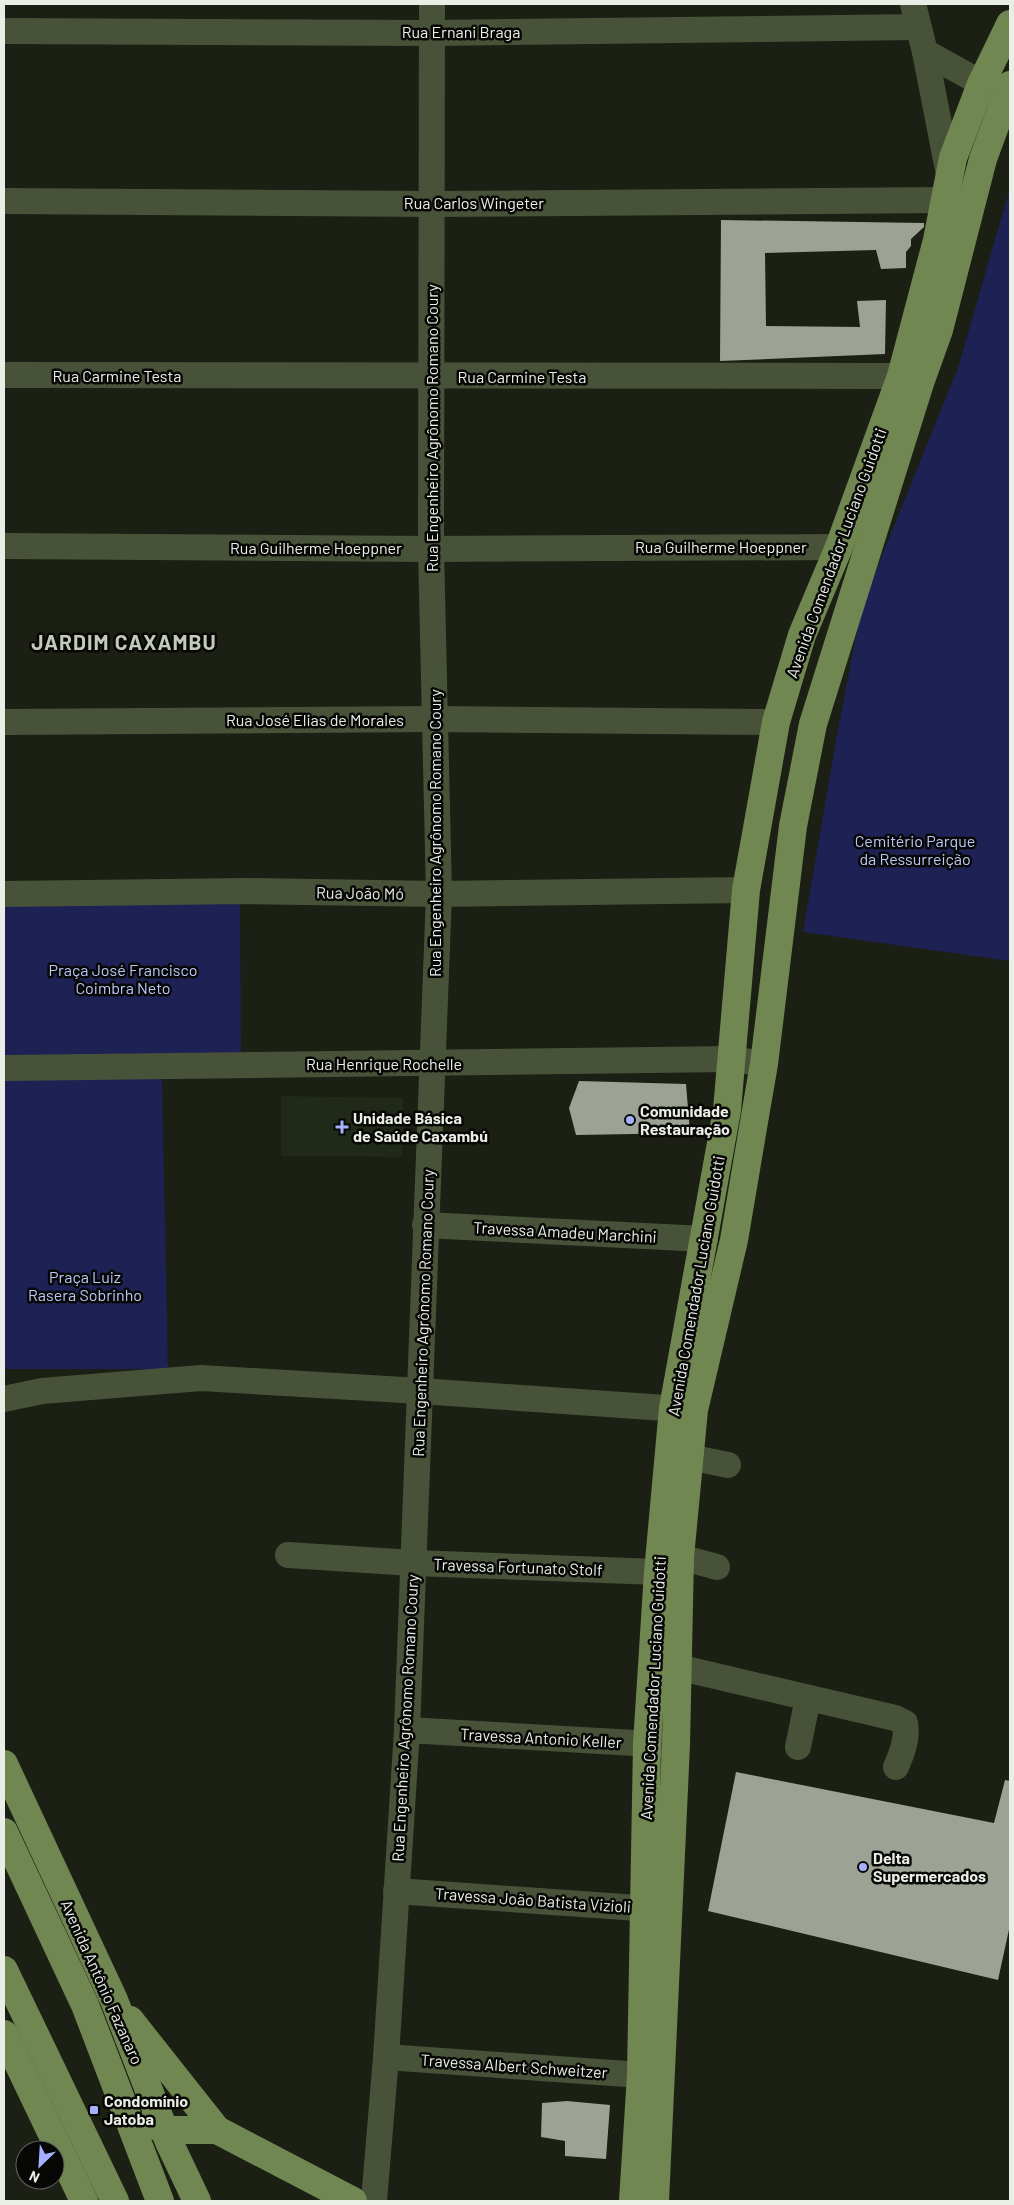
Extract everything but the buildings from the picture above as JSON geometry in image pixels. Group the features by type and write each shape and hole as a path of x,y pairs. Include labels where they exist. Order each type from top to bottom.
{"main road":[{"name":"Avenida Comendador Luciano Guidotti","path":"633,2201 641,2075 657,1909 676,1745 677,1667 669,1564 689,1457 683,1409 734,1240 764,1064 793,826 813,724 910,379 928,274 946,187 966,120 1010,24"},
{"name":"Avenida Comendador Luciano Guidotti","path":"655,2201 657,1909 648,1744 669,1564 683,1409 705,1238 727,1110 746,890 776,722 802,635 910,379 939,330 983,158 1008,90"},
{"name":"Avenida Antônio Fazanaro","path":"4,1764 114,2000 164,2130 197,2201"},
{"name":"Avenida Antônio Fazanaro","path":"4,1832 85,2005 160,2201"},
{"path":"4,1970 115,2201"},
{"path":"114,2000 217,2130 353,2201"},
{"path":"4,2034 84,2201"},
{"path":"164,2130 182,2117 185,2108 184,2088"},
{"path":"123,2107 164,2130 217,2130"}],"street":[{"name":"Rua Engenheiro Agrônomo Romano Coury","path":"374,2201 386,2057 407,1730 439,894 431,549 432,4"},
{"name":"Rua Ernani Braga","path":"4,31 432,33 915,15"},
{"path":"915,15 925,52 946,187"},
{"path":"925,52 981,84 1008,90"},
{"name":"Rua Carlos Wingeter","path":"4,201 433,204 946,187"},
{"name":"Rua Carmine Testa","path":"4,375 910,379"},
{"name":"Rua Guilherme Hoeppner","path":"4,546 431,549 839,547"},
{"name":"Rua José Elias de Morales","path":"4,722 436,720 776,722"},
{"name":"Rua João Mó","path":"4,894 246,891 439,894 746,890"},
{"name":"Rua Henrique Rochelle","path":"4,1068 732,1060 764,1064"},
{"name":"Travessa Amadeu Marchini","path":"425,1225 705,1238"},
{"path":"4,1399 42,1391 201,1378 683,1409"},
{"path":"689,1457 728,1465"},
{"name":"Travessa Fortunato Stolf","path":"288,1555 413,1564 669,1564 717,1567"},
{"path":"677,1667 895,1718 905,1723 907,1731 896,1767"},
{"path":"798,1746 808,1698"},
{"name":"Travessa Antonio Keller","path":"407,1730 676,1745"},
{"name":"Travessa João Batista Vizioli","path":"396,1891 657,1909"},
{"name":"Travessa Albert Schweitzer","path":"386,2057 641,2075"},
{"path":"47,2124 70,2108"}],"shaded area":[{"name":"Unidade Básica de Saúde Caxambú","path":"281,1096 403,1098 402,1157 281,1156"}],"green space":[{"name":"Cemitério Parque da Ressurreição","path":"1010,188 1010,961 803,932 837,735 862,605 958,368"},
{"name":"Praça José Francisco Coimbra Neto","path":"240,899 241,1059 4,1059 4,900"},
{"name":"Praça Luiz Rasera Sobrinho","path":"4,1078 162,1079 168,1369 4,1369"}],"place":[{"name":"Comunidade Restauração","path":"630,1120"},
{"name":"Unidade Básica de Saúde Caxambú","path":"342,1127"},
{"name":"Delta Supermercados","path":"863,1867"},
{"name":"Condomínio Jatoba","path":"94,2110"}],"district":[{"name":"JARDIM CAXAMBU","path":"124,643"}]}
